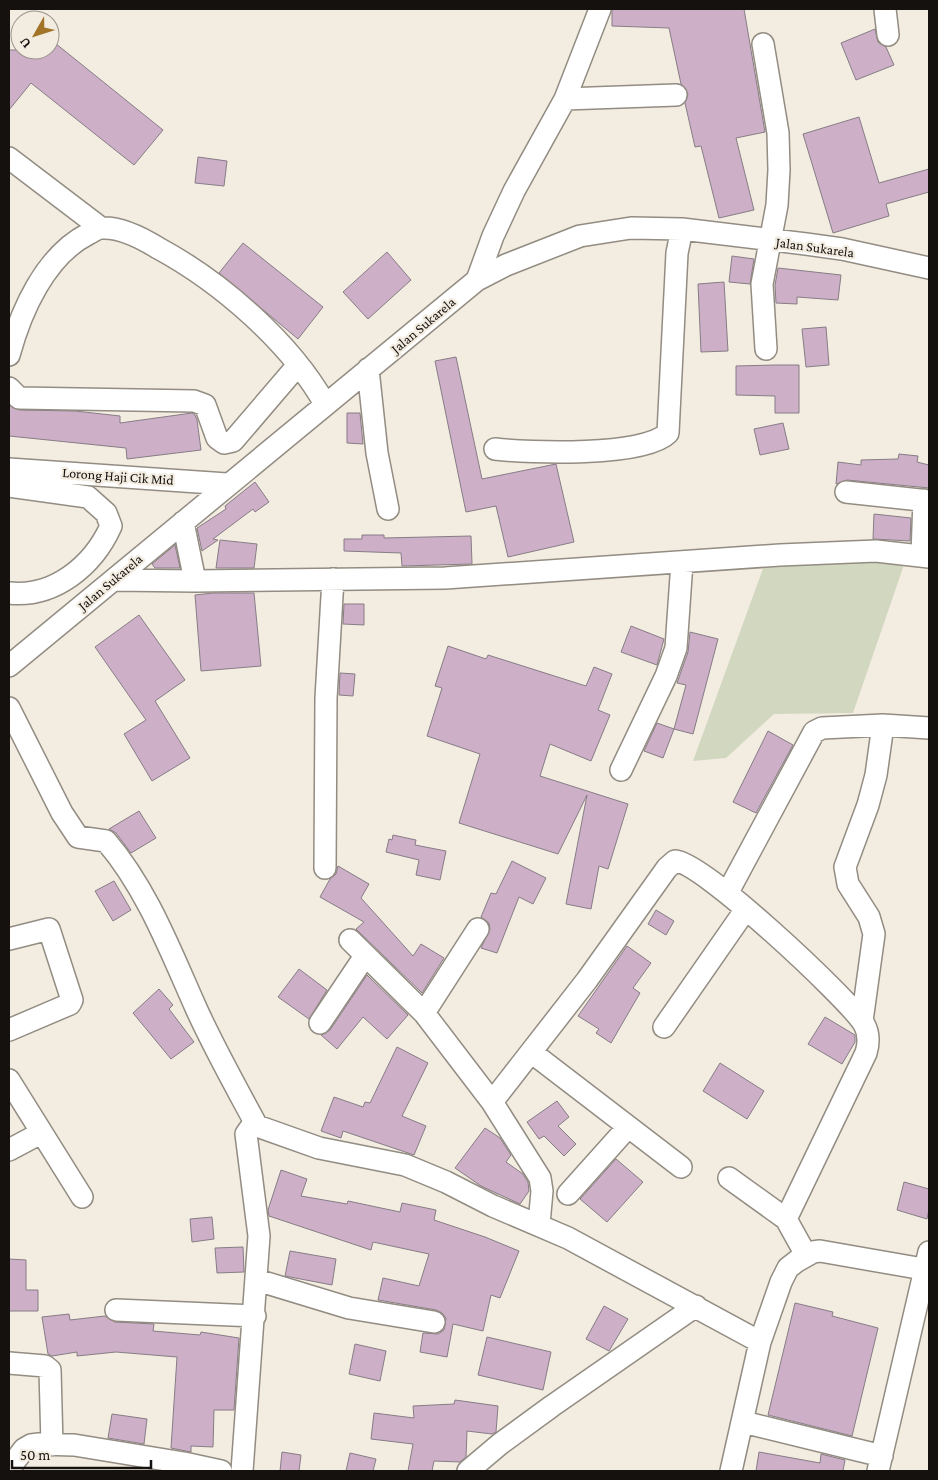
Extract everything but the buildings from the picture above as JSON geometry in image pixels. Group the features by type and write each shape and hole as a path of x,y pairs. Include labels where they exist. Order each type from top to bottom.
{"street":[{"path":"477,280 493,236 514,190 565,99 600,9"},
{"path":"885,9 888,35"},
{"path":"763,44 778,133 778,188 762,284 766,349"},
{"path":"565,99 676,95"},
{"path":"9,158 100,228 136,235 184,262 226,292 262,325 298,365 325,404"},
{"path":"9,355 19,321 54,263 76,240 100,228"},
{"name":"Jalan Sukarela","path":"9,666 227,484 477,280 506,265 580,236 631,228 682,228 842,249 929,268"},
{"path":"495,449 571,452 613,449 660,439 668,433 677,253 682,228"},
{"path":"9,388 20,398 194,401 205,405 217,438 224,443 233,441 298,365"},
{"path":"368,369 377,453 388,509"},
{"name":"Lorong Haji Cik Mid","path":"9,469 227,484"},
{"path":"9,486 88,497 106,513 111,526 98,550 67,579 41,591 9,593"},
{"path":"114,580 444,578 780,555 876,551 926,556 927,501 846,492"},
{"path":"183,522 195,581"},
{"path":"621,770 666,676 676,648 682,562"},
{"path":"67,579 86,603"},
{"path":"325,868 326,698 333,579"},
{"path":"9,708 62,813 78,838 106,841 117,854 159,924 196,1009 257,1126"},
{"path":"728,892 814,732 822,728 883,725 929,728"},
{"path":"862,1021 874,934 869,917 848,884 845,867 870,797 883,725"},
{"path":"492,1102 587,980 671,863 680,860 685,861 728,892 779,938 862,1021 868,1034 866,1053 786,1219"},
{"path":"664,1027 746,909"},
{"path":"424,1013 478,928"},
{"path":"9,940 49,929 72,1000 70,1004 9,1030"},
{"path":"350,940 424,1013 492,1102 540,1178 542,1191 539,1224"},
{"path":"320,1023 365,956"},
{"path":"531,1052 681,1167"},
{"path":"9,1080 82,1197"},
{"path":"242,1471 255,1316 259,1218 246,1134 248,1128 257,1126 311,1146 405,1165 539,1224 696,1306 760,1342"},
{"path":"568,1194 628,1127"},
{"path":"9,1150 41,1133"},
{"path":"729,1178 786,1219 806,1255"},
{"path":"731,1471 760,1342 781,1282 788,1268 813,1252 828,1252 927,1264 880,1464 743,1422"},
{"path":"257,1280 349,1308 434,1322"},
{"path":"468,1471 500,1444 552,1406 696,1306"},
{"path":"116,1310 255,1316"},
{"path":"9,1363 45,1366 50,1370 52,1445"},
{"path":"9,1466 27,1446 35,1444 74,1445 221,1471"}],"green space":[{"path":"769,552 906,559 853,713 774,714 726,758 693,761"}]}
